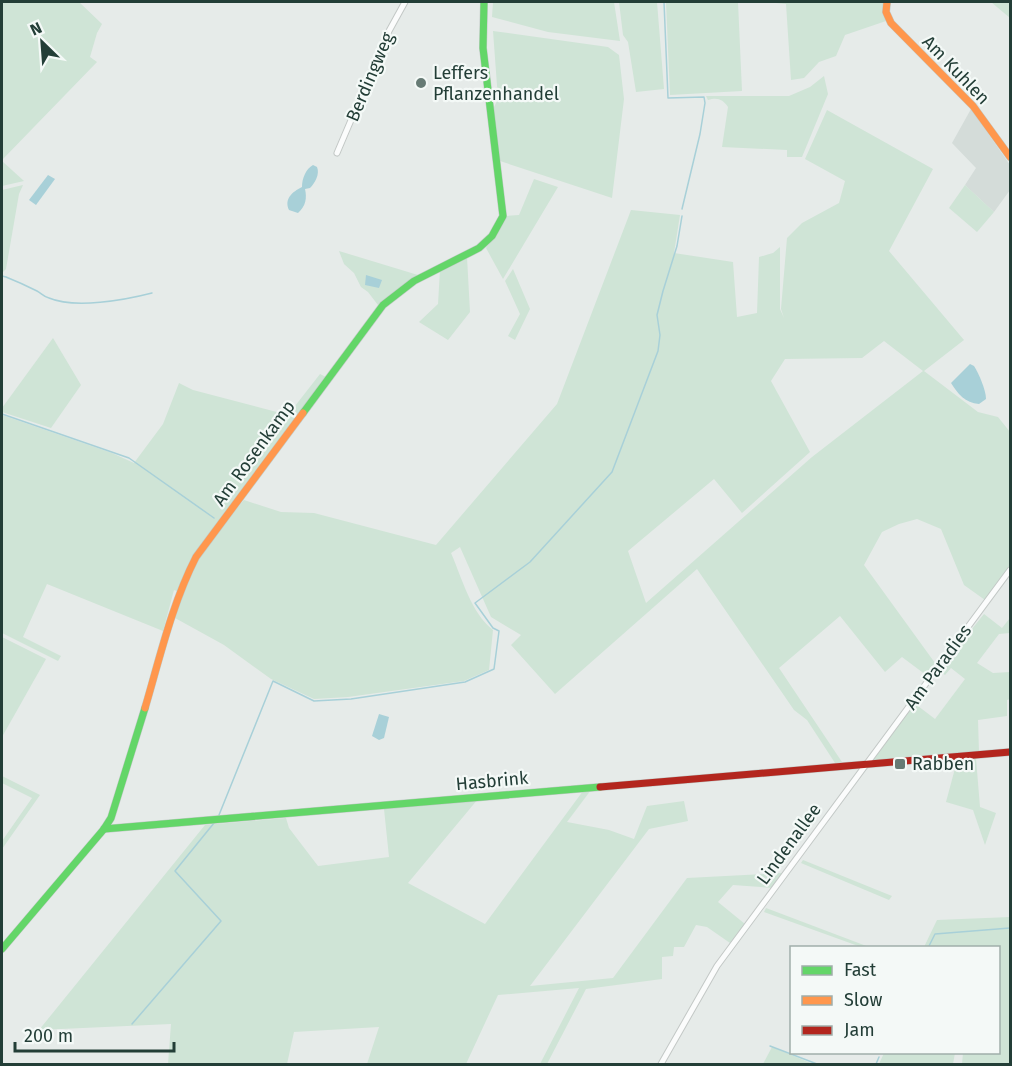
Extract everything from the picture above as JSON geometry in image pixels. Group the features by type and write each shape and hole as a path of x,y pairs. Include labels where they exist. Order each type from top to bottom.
{"street":[{"name":"Berdingweg","path":"337,153 389,31 405,2"},
{"name":"Am Rosenkamp","path":"2,949 111,818 175,608 186,576 196,557 383,305 414,281 479,248 492,236 500,223 503,216 502,200 483,48 484,2"},
{"name":"Am Kuhlen","path":"887,2 887,17 891,23 973,106 1011,158"},
{"name":"Am Paradies","path":"867,764 1011,570"},
{"path":"867,764 1011,752"},
{"name":"Hasbrink","path":"104,829 867,764"},
{"name":"Lindenallee","path":"661,1065 717,966 867,764"},
{"path":"111,818 120,828"}],"shaded area":[{"path":"971,109 1010,165 1010,190 994,212 965,185 976,168 952,143"}],"green space":[{"path":"2,2 79,2 102,24 90,57 97,62 2,160"},
{"path":"493,2 614,2 620,41 548,32 492,17"},
{"path":"619,2 657,2 664,89 636,92 628,42 623,35"},
{"path":"666,2 738,2 742,91 670,95"},
{"path":"776,2 884,2 882,13 886,21 845,35 836,56 819,62 804,78 791,80 786,4"},
{"path":"991,2 1010,2 1010,18"},
{"path":"493,31 608,47 619,55 624,99 612,198 500,161 493,109 498,99"},
{"path":"824,76 828,94 802,157 787,157 787,150 722,147 728,107 722,100 708,100 706,96 789,96 810,87"},
{"path":"827,110 933,169 889,251 964,340 924,371 978,412 998,417 1010,432 1010,565 985,600 964,585 941,529 917,519 882,532 864,565 935,663 926,675 902,657 885,672 840,616 779,668 842,762 835,763 807,720 794,710 697,569 555,694 511,645 521,635 491,617 460,547 451,553 463,584 473,605 485,623 493,630 489,670 464,681 348,697 314,699 271,679 224,645 175,618 182,593 174,590 163,631 47,584 23,637 61,656 58,661 2,633 2,415 112,453 134,463 163,424 179,383 193,390 288,415 320,374 326,377 217,531 244,500 281,512 314,513 436,545 557,404 631,210 680,215 674,253 733,262 737,317 757,313 759,257 773,253 780,247 780,309 784,318 781,309 787,238 802,223 839,203 845,181 805,159","holes":["884,341 923,371 812,457 646,603 628,551 714,479 742,513 810,452 771,381 785,359 862,358"]},
{"path":"2,161 24,181 2,186"},
{"path":"534,179 558,187 503,279 486,248 497,234 506,216 519,215"},
{"path":"23,185 19,194 6,269 2,273 2,190"},
{"path":"965,185 994,212 977,232 949,208"},
{"path":"339,251 418,275 378,305 361,287 354,273 344,264"},
{"path":"467,257 470,312 448,340 419,322 438,304 440,270"},
{"path":"513,269 530,309 515,340 508,336 520,314 505,281"},
{"path":"53,338 81,385 51,428 2,412 2,408"},
{"path":"984,614 1002,628 1010,618 1010,633 999,634 977,663 993,673 1010,672 1010,699 1007,700 1007,716 978,720 979,752 871,761 914,703 935,719 965,679 951,668 945,675 939,670"},
{"path":"2,637 46,659 2,737"},
{"path":"976,758 980,807 996,813 985,845 973,810 946,802 957,761"},
{"path":"2,776 40,795 2,849 2,841 32,798 2,783"},
{"path":"591,790 567,822 609,830 634,839 647,806 684,801 688,821 649,829 530,986 613,978 687,878 782,873 773,888 733,885 718,902 745,924 730,943 707,927 696,925 684,947 674,947 673,956 662,957 662,979 586,989 547,1064 540,1064 579,988 498,995 466,1064 367,1064 379,1027 294,1032 287,1064 168,1064 171,1024 39,1030 205,825 286,818 289,828 318,866 389,857 384,809 478,799 408,883 485,924 583,791"},
{"path":"803,860 892,896 889,900 801,863"},
{"path":"766,908 866,946 858,946 764,912"},
{"path":"1010,917 1010,1064 962,1064 963,1054 1000,1054 1000,946 924,946 937,920"},
{"path":"772,1047 813,1064 763,1064"},
{"path":"883,1054 955,1054 953,1064 879,1064"}],"water":[{"path":"313,165 317,167 317,175 310,188 305,189 306,199 303,208 298,213 289,210 288,199 302,187 305,174"},
{"path":"48,175 55,179 36,205 29,200"},
{"path":"366,275 382,280 379,288 365,285"},
{"path":"970,364 976,369 985,391 986,399 979,404 962,397 951,383"},
{"path":"379,714 389,717 384,738 379,740 372,736"}],"waterway":[{"path":"664,2 668,98 704,97 705,103 682,209"},
{"path":"219,815 273,681 314,701 351,699 465,682 494,669 499,631 493,628 475,603 530,562 612,472 658,351 660,335 657,315 677,246 682,216"},
{"path":"2,276 47,297 72,303 114,301 152,293"},
{"path":"2,414 129,458 214,518"},
{"path":"132,1024 221,921 175,871 214,823"},
{"path":"929,946 935,934 1010,928"},
{"path":"770,1046 790,1054"},
{"path":"791,1054 817,1064"},
{"path":"876,1064 879,1057"}],"traffic: fast":[{"path":"303,413 383,305 414,281 479,248 492,236 503,216 483,48 484,2"},
{"path":"2,949 111,818 145,708"},
{"path":"104,829 600,787"}],"traffic: slow":[{"path":"887,2 886,12 891,23 973,106 1010,157"},
{"path":"145,708 173,612 196,557 303,413"}],"traffic: jam":[{"path":"600,787 1010,752"}],"place":[{"name":"Leffers Pflanzenhandel","path":"421,83"},
{"name":"Rabben","path":"900,764"}]}
